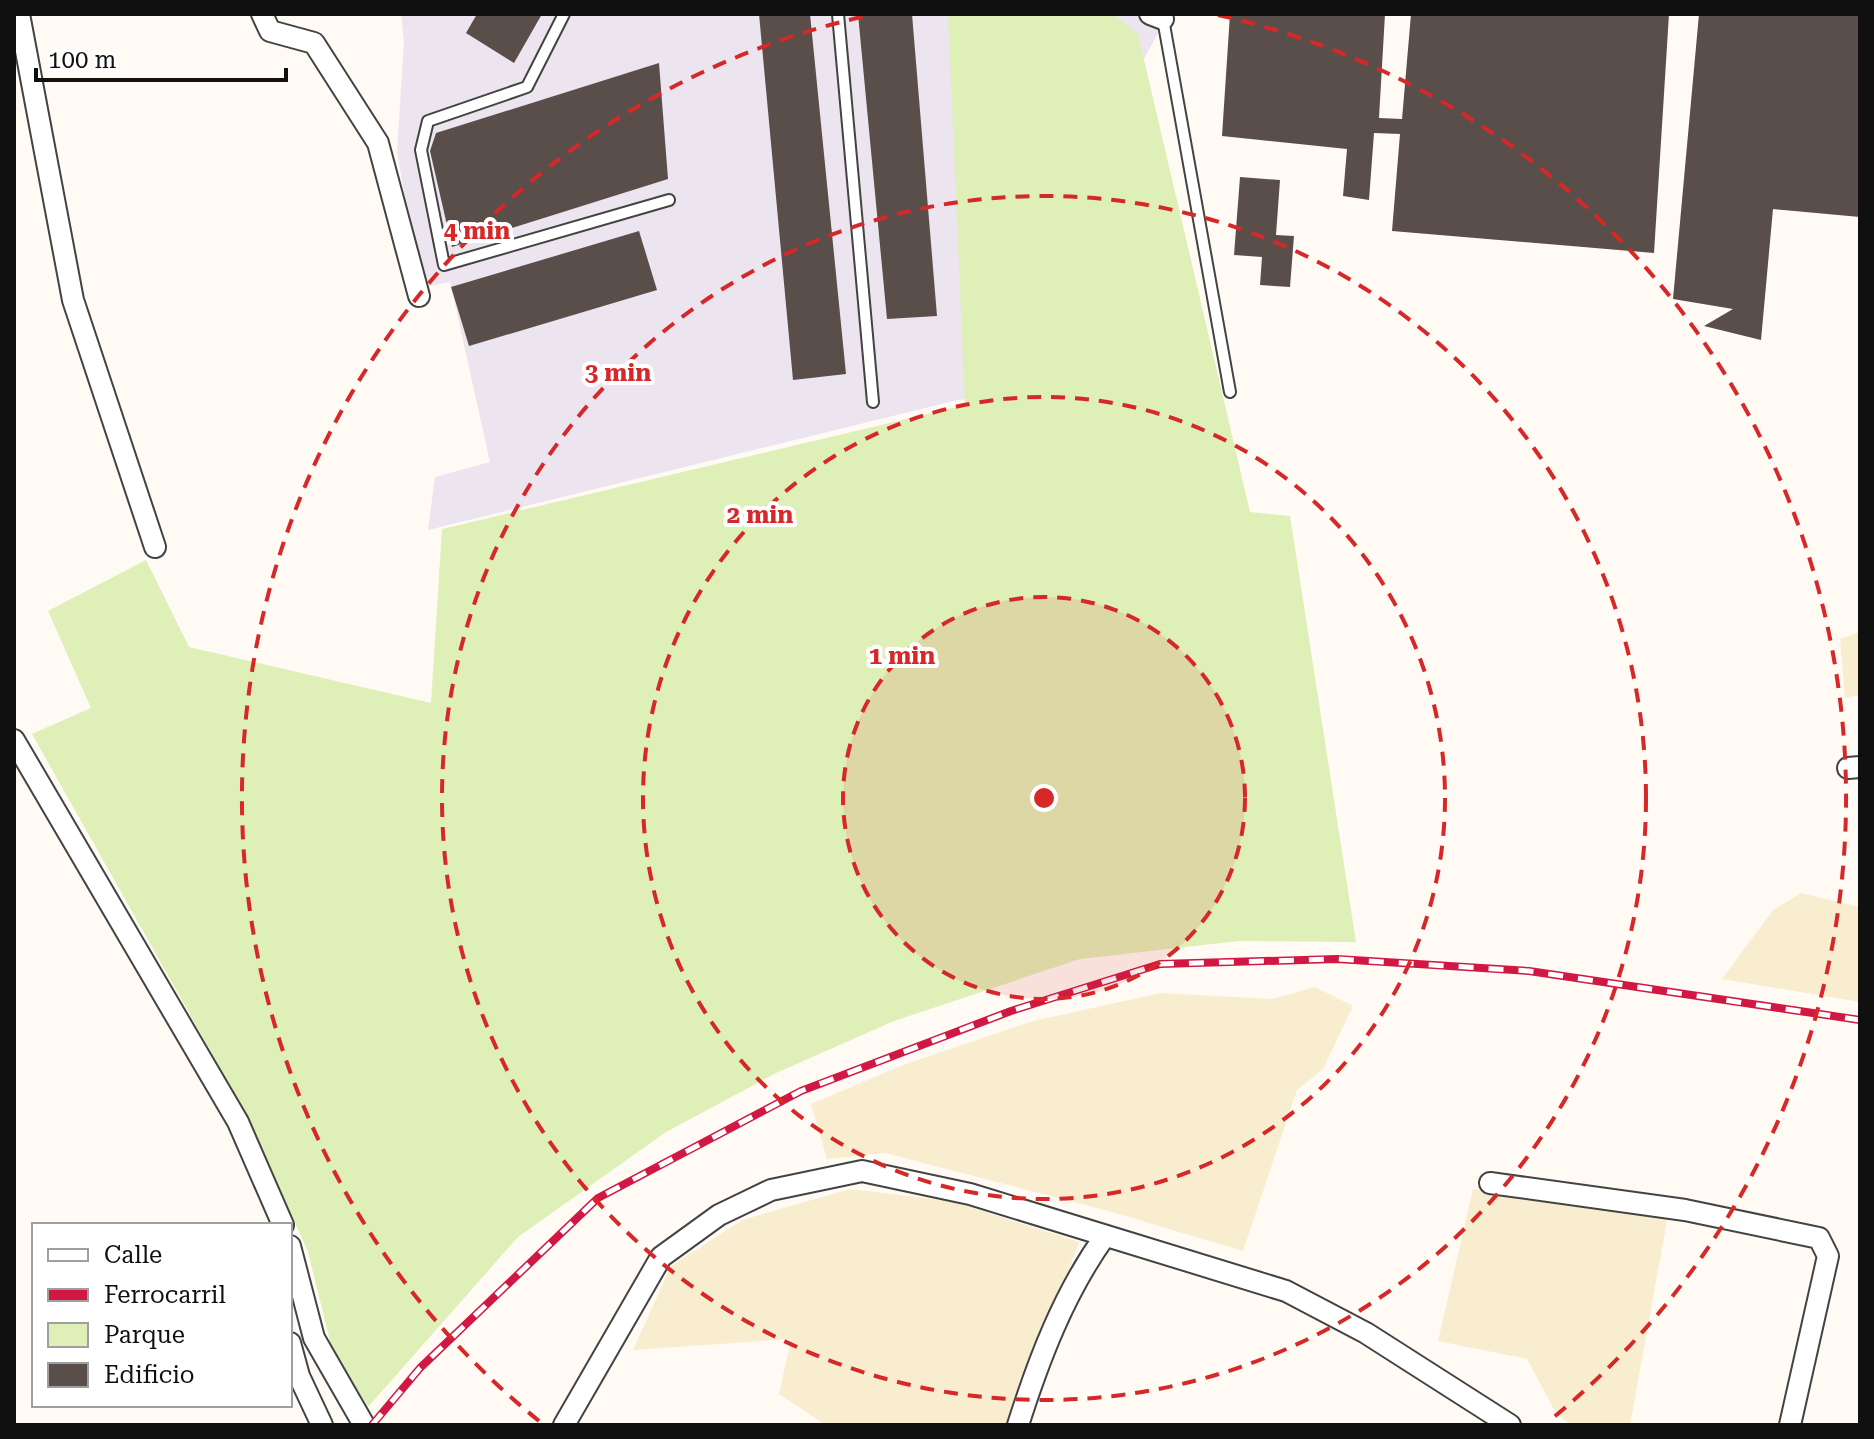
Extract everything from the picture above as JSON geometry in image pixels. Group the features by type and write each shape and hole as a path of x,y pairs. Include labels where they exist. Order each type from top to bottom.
{"street":[{"path":"19,14 73,300 155,547"},
{"path":"262,14 270,31 314,43 378,143 419,296"},
{"path":"17,749 238,1122 282,1223"},
{"path":"564,1425 661,1257 719,1215 771,1190 862,1171 970,1194 1286,1291 1366,1333 1510,1425"},
{"path":"1490,1183 1685,1210 1819,1238 1828,1256 1790,1425"},
{"path":"275,1203 276,1223"},
{"path":"1018,1425 1057,1320 1081,1269 1105,1236"},
{"path":"292,1254 314,1338 364,1425"},
{"path":"292,1350 299,1376 322,1425"}],"lane":[{"path":"564,14 527,87 428,121 421,150 444,265 669,200"},
{"path":"838,14 873,402"},
{"path":"1159,15 1230,392"}],"shaded area":[{"path":"401,14 1169,14 1138,69 1175,377 958,400 428,530 435,477 490,462 450,282 421,288 397,152 404,42"},
{"path":"1860,632 1860,695 1845,698 1840,639"},
{"path":"1801,893 1860,907 1860,1002 1722,979 1773,910"},
{"path":"1315,987 1353,1006 1323,1069 1297,1090 1243,1251 1112,1212 885,1153 827,1159 811,1104 903,1065 1033,1021 1161,993 1272,999"},
{"path":"850,1189 951,1201 1079,1242 1011,1425 826,1425 779,1394 791,1339 633,1350 671,1266 742,1220"},
{"path":"1473,1189 1668,1215 1630,1425 1571,1425 1556,1413 1527,1359 1438,1341"}],"green space":[{"path":"948,14 1113,14 1138,34 1250,512 1290,516 1356,942 1239,941 1080,959 894,1021 776,1073 666,1132 518,1237 368,1407 331,1345 308,1252 250,1121 32,734 91,708 48,611 146,560 189,647 431,703 442,529 965,405"}],"building":[{"path":"477,14 542,14 514,63 466,33"},
{"path":"759,14 810,14 846,374 793,380"},
{"path":"858,14 912,14 937,316 887,319"},
{"path":"1230,14 1385,14 1379,118 1402,119 1411,14 1669,14 1654,253 1392,231 1400,134 1374,133 1369,200 1343,196 1347,149 1222,136"},
{"path":"1699,14 1860,15 1860,217 1773,209 1761,340 1704,326 1733,309 1673,299"},
{"path":"659,63 668,179 452,247 430,151 436,133"},
{"path":"1240,177 1280,180 1276,235 1294,236 1290,287 1260,285 1262,257 1234,255"},
{"path":"639,231 657,290 469,346 451,287"}],"railway":[{"path":"372,1425 420,1368 598,1198 801,1091 1011,1011 1160,964 1337,959 1529,971 1860,1020"}]}
